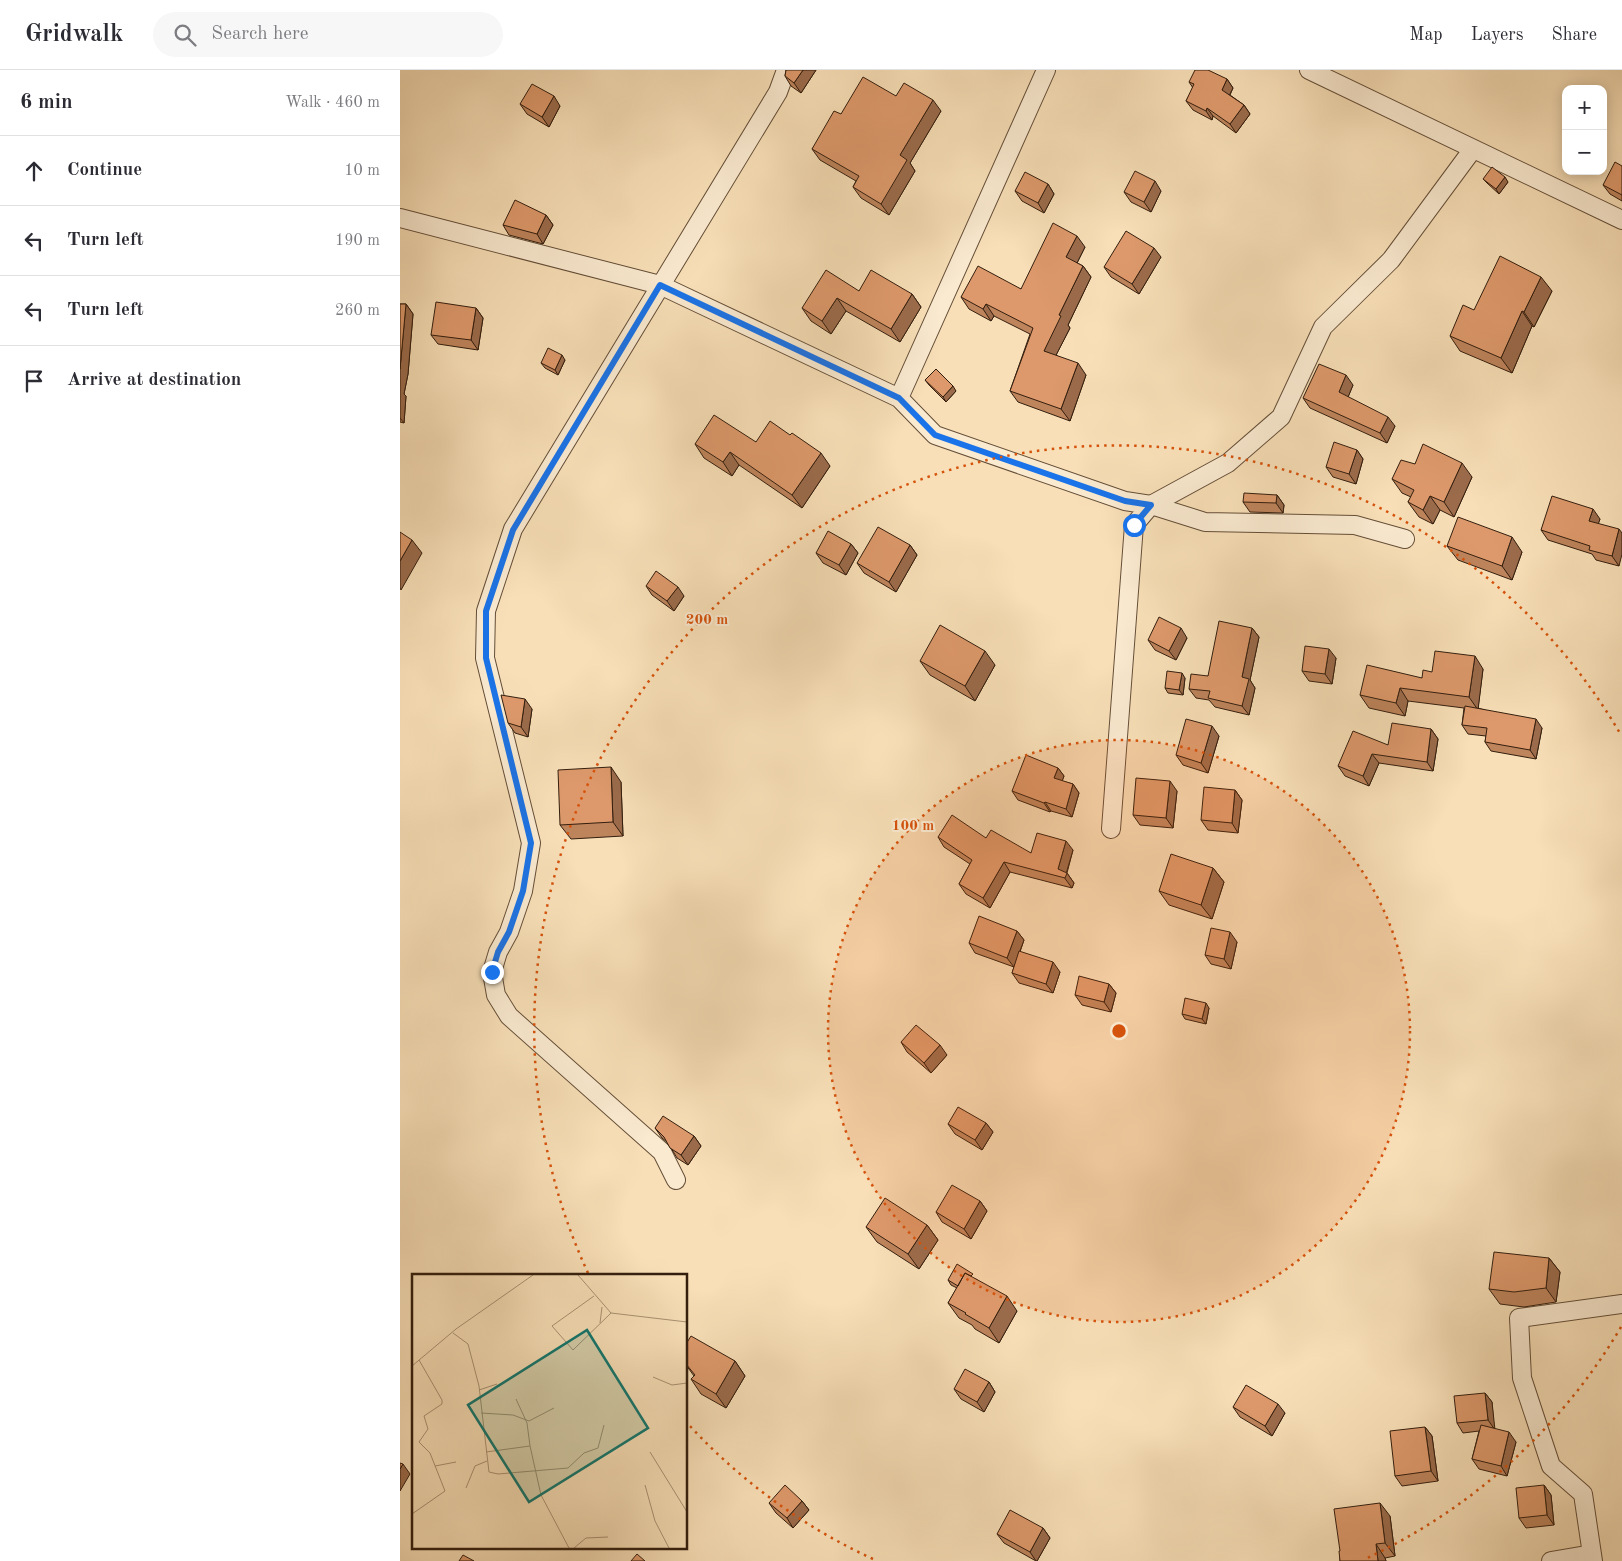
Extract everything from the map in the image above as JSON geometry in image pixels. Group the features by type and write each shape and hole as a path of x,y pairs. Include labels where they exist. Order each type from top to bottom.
{"street":[{"path":"676,1180 662,1152 509,1016 496,995 492,972 498,952 509,932 523,891 531,843 486,658 486,611 513,530 778,92 786,70"},
{"path":"899,398 1046,70"},
{"path":"1309,70 1622,220"},
{"path":"1111,828 1134,525 1151,505 1228,463 1281,417 1323,327 1391,260 1473,149"},
{"path":"400,218 660,285 899,398 935,435 1125,501 1151,505 1205,522 1355,525 1405,539"},
{"path":"1551,1561 1593,1557 1583,1494 1551,1466 1522,1378 1519,1318 1622,1304"}],"building":[{"path":"786,70 803,70 794,83 785,76"},
{"path":"1195,70 1208,70 1227,79 1222,90 1244,105 1230,124 1207,108 1206,111 1186,101 1194,84 1189,82"},
{"path":"863,77 896,96 904,83 933,100 900,155 907,160 881,204 853,187 859,176 812,149 834,111 841,114"},
{"path":"532,84 554,96 542,117 520,104"},
{"path":"1615,162 1622,166 1622,195 1603,185"},
{"path":"1492,167 1505,177 1496,189 1483,179"},
{"path":"1135,171 1155,181 1144,202 1124,192"},
{"path":"1025,172 1048,184 1038,203 1015,191"},
{"path":"515,200 546,215 537,234 503,225"},
{"path":"1053,223 1077,236 1066,257 1083,266 1044,351 1078,363 1061,409 1010,391 1033,328 986,304 983,309 961,297 978,266 1021,289"},
{"path":"1126,231 1154,248 1132,284 1104,267"},
{"path":"1500,256 1541,277 1524,312 1522,311 1501,358 1450,336 1463,305 1474,310"},
{"path":"826,270 859,291 871,270 912,294 891,329 837,298 822,321 802,308"},
{"path":"436,302 476,308 471,340 431,335"},
{"path":"400,304 406,304 400,369"},
{"path":"548,348 562,355 555,370 541,363"},
{"path":"1319,364 1346,375 1339,392 1388,417 1380,433 1303,398"},
{"path":"936,369 953,386 943,397 925,380"},
{"path":"714,415 756,442 770,421 790,435 792,433 821,453 792,495 730,452 723,462 695,444"},
{"path":"1334,442 1357,450 1349,474 1326,467"},
{"path":"1423,444 1462,463 1444,502 1430,496 1423,510 1408,502 1414,490 1392,479 1401,460 1415,464"},
{"path":"1244,493 1277,495 1276,503 1243,502"},
{"path":"1552,496 1593,509 1589,521 1619,529 1612,556 1589,550 1590,546 1541,530"},
{"path":"1458,517 1512,537 1502,566 1447,546"},
{"path":"878,527 910,545 889,582 857,563"},
{"path":"828,531 851,544 839,565 816,553"},
{"path":"400,532 412,540 400,561"},
{"path":"656,571 678,587 667,601 646,586"},
{"path":"1159,617 1181,628 1169,651 1148,640"},
{"path":"1219,621 1252,628 1242,677 1249,679 1242,706 1208,698 1210,691 1189,689 1191,674 1208,676"},
{"path":"940,625 985,651 965,686 920,661"},
{"path":"1305,646 1329,649 1325,674 1302,671"},
{"path":"1435,651 1475,656 1469,697 1400,688 1396,703 1360,695 1367,665 1422,678 1423,670 1432,672"},
{"path":"1167,671 1182,673 1179,690 1165,688"},
{"path":"501,695 525,699 521,727 508,723"},
{"path":"1465,706 1536,719 1530,750 1485,742 1487,728 1462,725"},
{"path":"1186,719 1212,726 1201,763 1176,755"},
{"path":"1392,723 1431,729 1427,762 1372,754 1363,776 1338,766 1353,731 1388,745"},
{"path":"1026,755 1058,768 1054,778 1073,784 1066,809 1012,791"},
{"path":"611,767 613,822 560,825 558,770"},
{"path":"1136,778 1170,781 1166,818 1133,815"},
{"path":"1204,787 1235,790 1232,823 1201,820"},
{"path":"952,815 986,838 991,830 1031,853 1037,833 1066,841 1058,869 1067,873 1065,878 1004,862 983,898 959,884 972,860 938,837"},
{"path":"1171,854 1213,868 1201,905 1159,891"},
{"path":"979,916 1017,931 1007,958 969,943"},
{"path":"1211,928 1230,932 1224,959 1205,955"},
{"path":"1019,951 1053,962 1046,984 1012,973"},
{"path":"1079,976 1109,984 1104,1002 1075,995"},
{"path":"1185,998 1206,1003 1202,1019 1182,1014"},
{"path":"916,1025 940,1045 924,1063 901,1042"},
{"path":"958,1107 986,1123 975,1140 948,1124"},
{"path":"663,1116 694,1136 681,1155 670,1148 664,1137 655,1128"},
{"path":"952,1185 980,1201 964,1229 936,1212"},
{"path":"885,1198 927,1225 908,1254 866,1227"},
{"path":"1494,1252 1549,1258 1546,1288 1514,1292 1489,1289"},
{"path":"957,1264 973,1274 971,1276 965,1273 958,1286 948,1280"},
{"path":"965,1273 1007,1296 989,1328 948,1303"},
{"path":"691,1336 735,1361 716,1394 691,1379 695,1375 688,1366 688,1341"},
{"path":"965,1369 989,1382 977,1402 954,1389"},
{"path":"1246,1385 1278,1404 1265,1426 1233,1407"},
{"path":"1485,1393 1488,1420 1457,1423 1454,1396"},
{"path":"1481,1425 1509,1432 1501,1466 1472,1459"},
{"path":"1425,1427 1431,1471 1395,1476 1390,1431"},
{"path":"785,1485 802,1501 787,1518 769,1503"},
{"path":"1544,1485 1547,1515 1519,1518 1516,1488"},
{"path":"1380,1503 1385,1543 1376,1544 1378,1561 1340,1561 1334,1509"},
{"path":"1010,1510 1043,1528 1030,1552 997,1534"},
{"path":"637,1554 645,1561 631,1561"},
{"path":"463,1555 474,1561 459,1561"}],"route":[{"path":"492,972 498,952 509,932 523,891 531,843 486,658 486,611 513,530 660,285 899,398 935,435 1125,501 1151,505 1134,525"}]}
